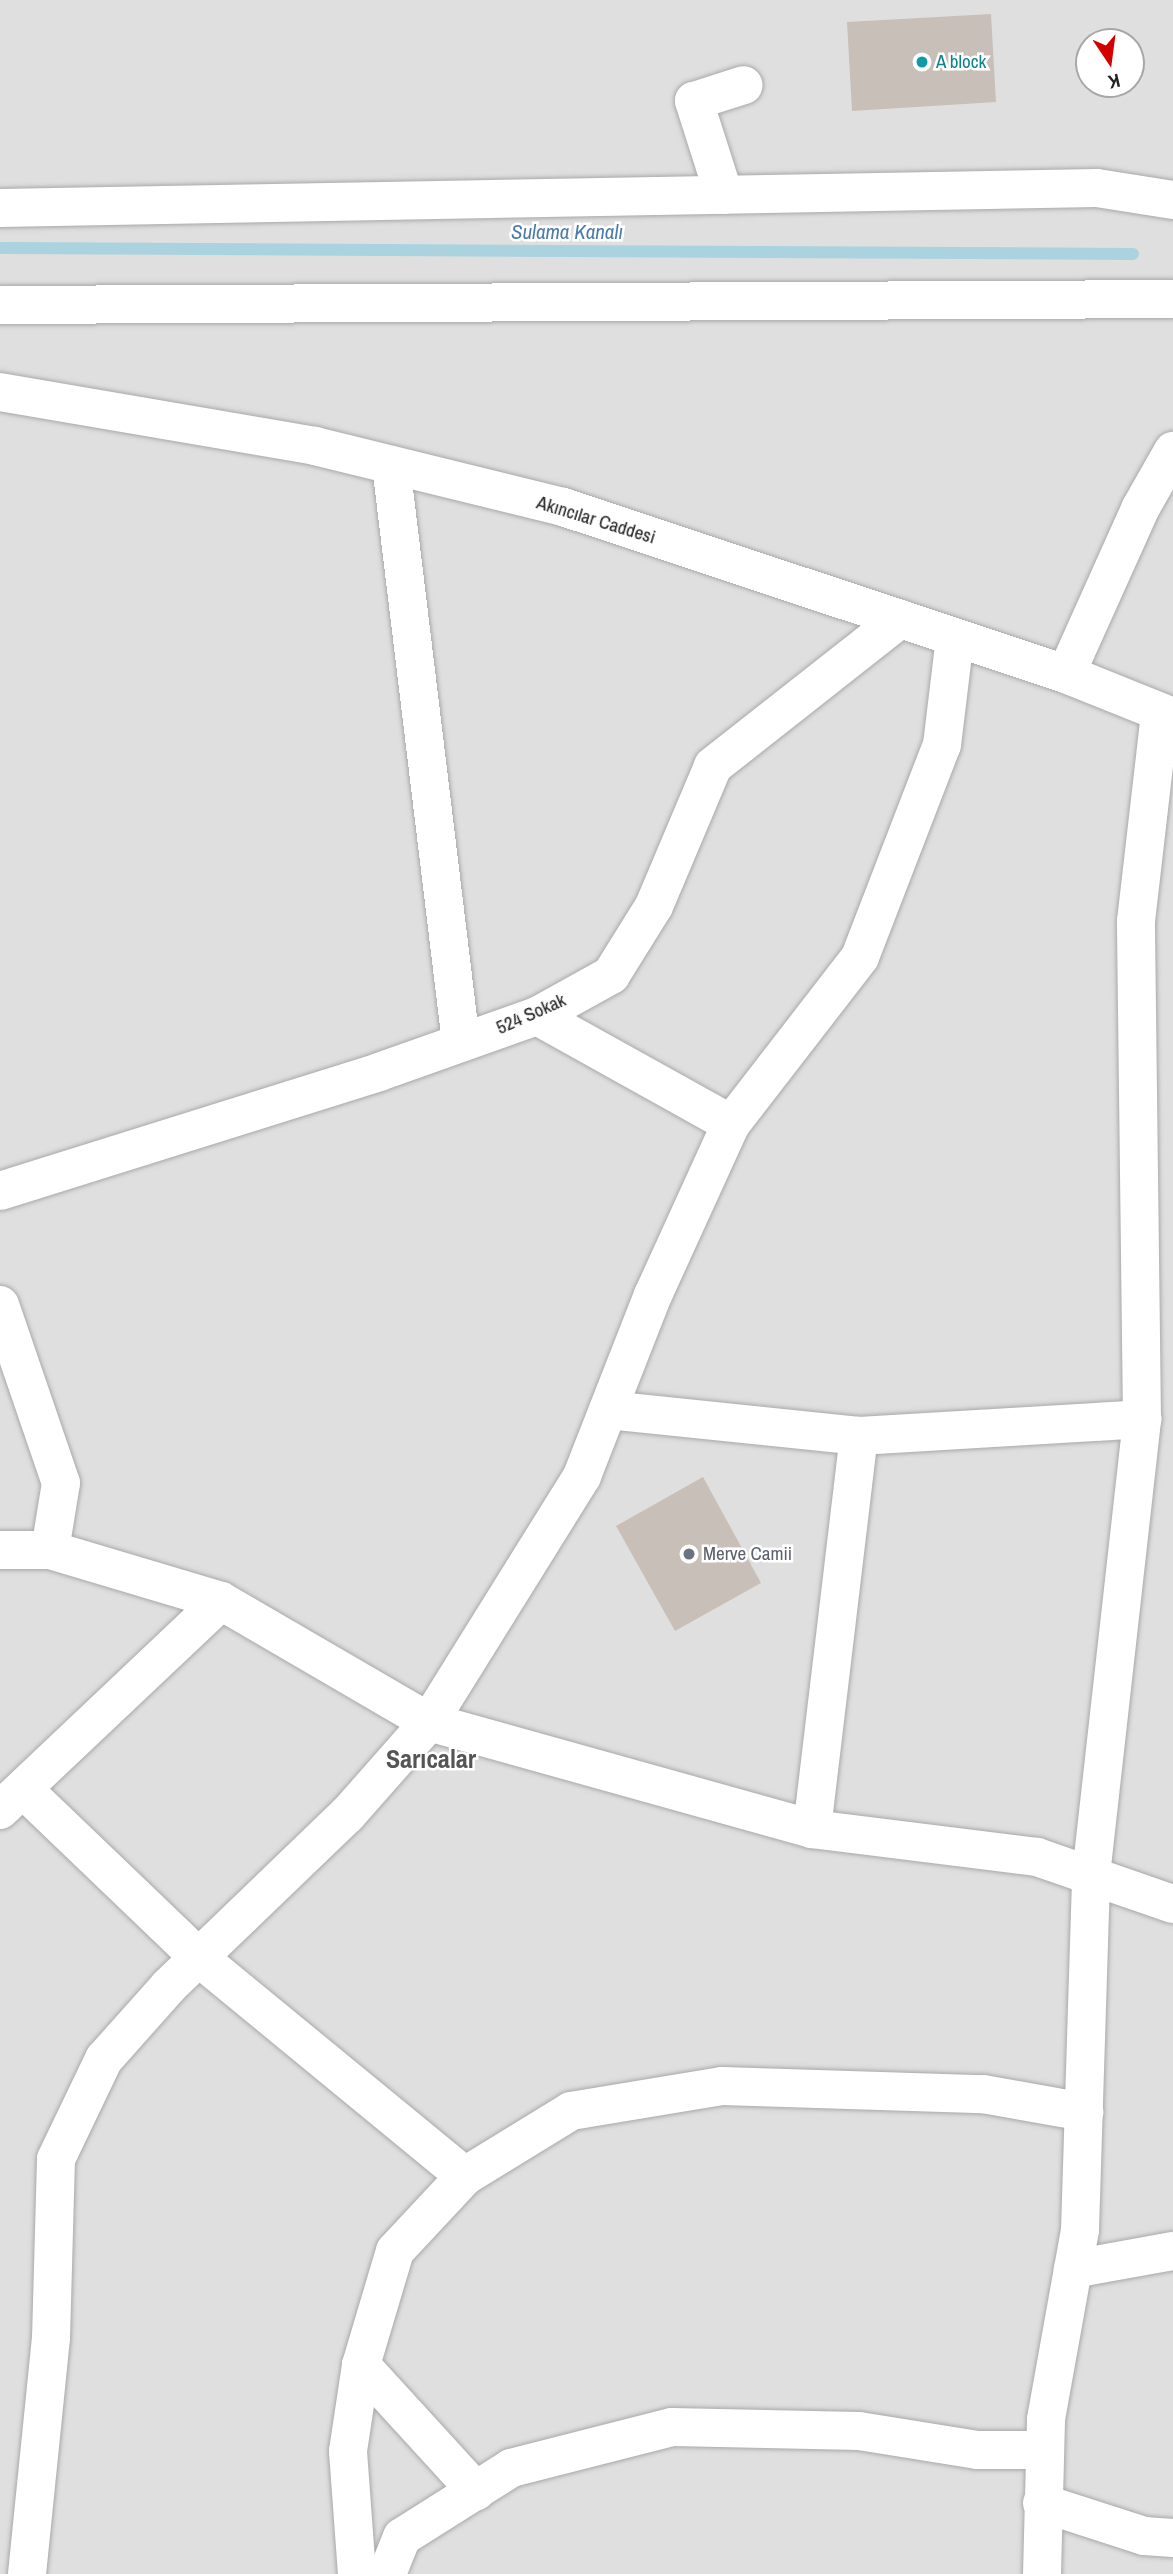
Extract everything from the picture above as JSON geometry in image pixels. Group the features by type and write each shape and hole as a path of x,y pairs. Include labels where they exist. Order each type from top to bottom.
{"street":[{"path":"724,195 694,101 744,85"},
{"path":"0,208 1097,188 1173,200"},
{"path":"0,305 1173,299"},
{"name":"Akıncılar Caddesi","path":"0,392 391,465 563,508 1066,674 1166,714"},
{"path":"1066,674 1140,509 1173,452"},
{"path":"391,465 461,1043"},
{"name":"524 Sokak","path":"0,1191 461,1043 537,1016 611,975 654,906 713,766 900,619"},
{"path":"31,2571 51,2338 56,2159 104,2059 198,1957 347,1815 429,1723 582,1476 731,1124 860,957 942,746 955,638"},
{"path":"1042,2574 1045,2450 1073,2269 1084,2112 1091,1875 1142,1419 1136,921 1166,714"},
{"path":"537,1016 731,1124"},
{"path":"0,1305 61,1483 50,1550"},
{"path":"608,1410 859,1436 1142,1419"},
{"path":"812,1829 859,1436"},
{"path":"0,1550 50,1550 221,1601 429,1723 812,1829 1037,1857 1173,1904"},
{"path":"221,1601 12,1800 465,2176"},
{"path":"357,2574 348,2451 361,2365 395,2251 465,2176 571,2110 722,2086 983,2094 1084,2112"},
{"path":"1073,2269 1173,2252"},
{"path":"361,2365 476,2491"},
{"path":"387,2574 402,2537 511,2468 672,2427 859,2431 977,2450 1045,2450"},
{"path":"1042,2503 1130,2532 1173,2538"}],"shaded area":[{"path":"0,0 1173,0 1173,2574 0,2574"}],"building":[{"name":"A block","path":"991,14 996,102 852,111 847,22"},
{"name":"Merve Camii","path":"703,1477 761,1583 675,1631 616,1526"}],"waterway":[{"name":"Sulama Kanalı","path":"0,248 1133,254"}],"place":[{"name":"A block","path":"922,62"},
{"name":"Merve Camii","path":"689,1554"}],"district":[{"name":"Sarıcalar","path":"431,1759"}]}
